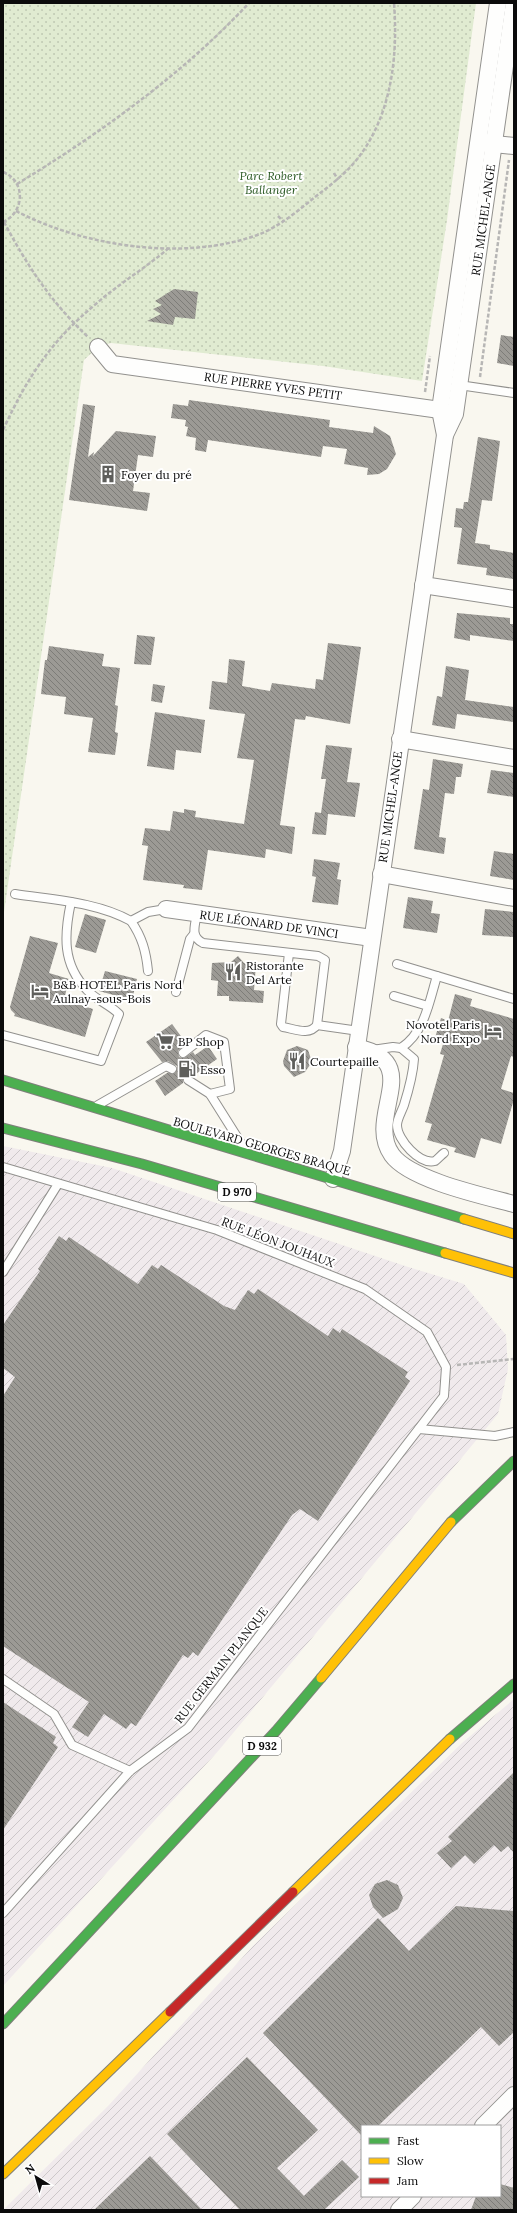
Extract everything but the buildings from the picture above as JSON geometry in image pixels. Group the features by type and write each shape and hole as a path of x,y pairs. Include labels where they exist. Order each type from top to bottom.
{"main road":[{"name":"BOULEVARD GEORGES BRAQUE","path":"3,1080 514,1234"},
{"name":"D 970","path":"3,1128 142,1164 458,1258 514,1273"},
{"path":"3,1133 14,1131"},
{"path":"458,1258 500,1280"},
{"name":"D 932","path":"3,2024 276,1731 455,1518 514,1462"},
{"path":"3,2174 445,1743 514,1684"}],"street":[{"name":"RUE MICHEL-ANGE","path":"445,435 440,410 498,3"},
{"name":"RUE MICHEL-ANGE","path":"332,1179 342,1151 363,1049 359,1031 400,739 445,435 455,414 514,3"},
{"path":"478,142 513,146"},
{"name":"RUE PIERRE YVES PETIT","path":"98,348 112,364 440,410 455,414"},
{"path":"423,585 514,599"},
{"path":"400,739 514,758"},
{"path":"381,874 514,898"},
{"name":"RUE LÉONARD DE VINCI","path":"166,909 372,938"},
{"path":"363,1049 379,1056 392,1074 393,1082 382,1128 387,1147 400,1164 412,1172 472,1193 514,1204"},
{"path":"484,2125 514,2095"},
{"path":"399,2210 412,2197"}],"lane":[{"path":"458,385 514,392"},
{"path":"15,894 71,902 117,913 131,921 140,935 146,949 148,971"},
{"path":"3,1035 102,1061 119,1014 112,1007 99,1001 86,989 69,960 65,941 71,902"},
{"path":"131,921 148,912 166,909"},
{"path":"176,992 190,938 194,934 197,914"},
{"path":"194,934 197,940 203,943 318,956 325,960 317,1025 309,1032 283,1027 280,1024 289,953"},
{"path":"398,964 514,999"},
{"path":"401,1048 416,1033 423,1021 437,976"},
{"path":"394,996 428,1006"},
{"path":"317,1025 359,1031"},
{"path":"183,1053 206,1035 224,1042 230,1089 210,1094"},
{"path":"363,1049 393,1047 401,1048 414,1059 412,1080 397,1125 399,1133 405,1146 420,1157 430,1161 436,1160 444,1153"},
{"path":"93,1108 170,1066"},
{"path":"188,1080 210,1094 249,1155"},
{"name":"RUE LÉON JOUHAUX","path":"3,1168 217,1230 365,1289 427,1332 446,1367"},
{"path":"3,1272 58,1184"},
{"path":"419,1429 444,1396 446,1367"},
{"path":"419,1429 495,1436 514,1432"},
{"name":"RUE GERMAIN PLANQUE","path":"3,1913 130,1771 188,1728 419,1429"},
{"path":"3,1679 54,1714 72,1745 130,1771"}],"path":[{"path":"17,184 77,145 134,104 184,64 249,3"},
{"path":"16,211 67,233 92,240 192,248 227,243 260,234 283,221 338,180 361,154 376,126 388,97 394,61 394,3"},
{"path":"479,388 513,146"},
{"path":"3,172 11,177 17,184 20,199 16,211 4,222 34,275 73,323"},
{"path":"334,173 338,180"},
{"path":"278,216 283,221"},
{"path":"3,430 20,395 43,357 73,323 170,247"},
{"path":"446,1367 514,1359"}],"shaded area":[{"path":"3,1146 112,1168 405,1266 464,1284 506,1335 508,1369 498,1414 219,1750 3,1986"},
{"path":"514,1699 514,2210 3,2210 109,2105 252,1947 462,1743"}],"green space":[{"name":"Parc Robert Ballanger","path":"3,3 476,3 447,220 422,381 323,366 111,343 98,347 84,360 3,919"}],"traffic: fast":[{"path":"3,1080 464,1219"},
{"path":"3,1128 142,1164 445,1253"},
{"path":"451,1522 514,1461"},
{"path":"3,2024 276,1731 321,1678"},
{"path":"450,1739 514,1684"}],"traffic: slow":[{"path":"464,1219 514,1234"},
{"path":"445,1253 514,1273"},
{"path":"321,1678 451,1522"},
{"path":"293,1892 450,1739"},
{"path":"3,2174 170,2012"}],"traffic: jam":[{"path":"170,2012 293,1892"}],"place":[{"name":"Foyer du pré","path":"108,474"},
{"name":"Ristorante Del Arte","path":"233,972"},
{"name":"B&B HOTEL Paris Nord Aulnay-sous-Bois","path":"40,991"},
{"name":"Novotel Paris Nord Expo","path":"493,1031"},
{"name":"BP Shop","path":"165,1041"},
{"name":"Courtepaille","path":"297,1061"},
{"name":"Esso","path":"187,1069"}]}
